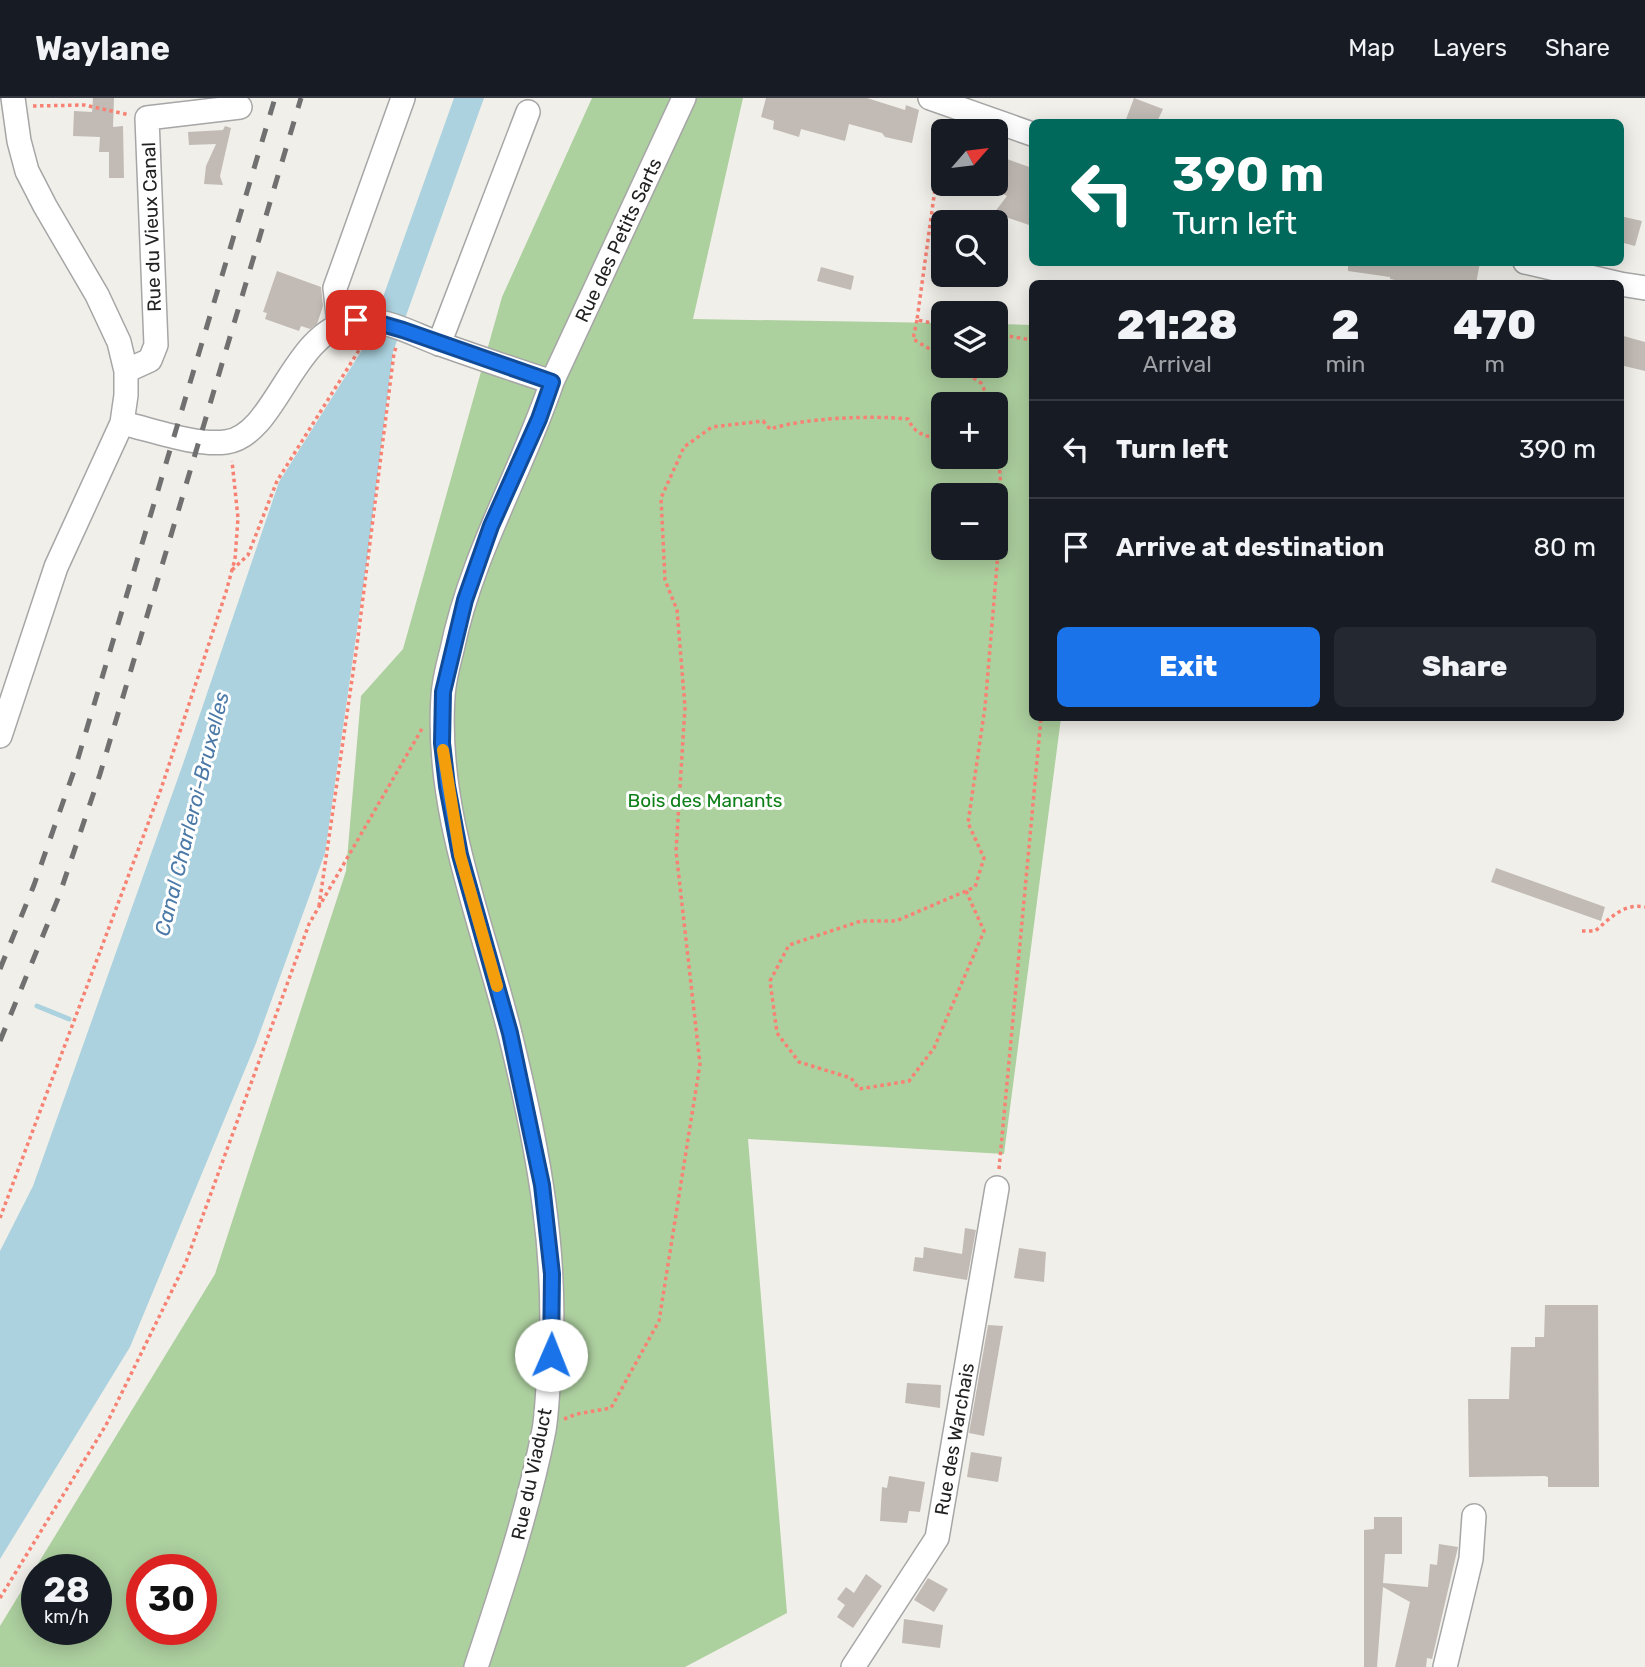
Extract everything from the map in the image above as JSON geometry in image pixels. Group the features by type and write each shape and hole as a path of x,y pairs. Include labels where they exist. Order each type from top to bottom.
{"street":[{"path":"339,324 335,288 403,98"},
{"name":"Rue des Petits Sarts","path":"552,382 684,98"},
{"path":"0,736 56,567 122,423 126,395 126,371 119,342 97,295 27,171 13,102"},
{"path":"939,102 1029,133"},
{"name":"Rue du Vieux Canal","path":"126,371 150,360 156,345 147,118 240,107"},
{"path":"439,344 528,112"},
{"path":"1542,266 1603,280"},
{"path":"1624,285 1645,288"},
{"path":"122,423 209,443 230,441 248,432 261,418 313,343 339,324 356,320 368,331 403,330 552,382"},
{"name":"Rue du Viaduct","path":"476,1667 508,1573 544,1427 551,1355 552,1274 542,1185 510,1033 460,855 447,786 442,743 443,692 465,600 491,526 539,419 552,382"},
{"name":"Rue des Warchais","path":"853,1667 937,1538 997,1188"},
{"path":"1445,1667 1471,1559 1474,1516"}],"path":[{"path":"13,102 84,105 147,118"},
{"path":"931,350 913,339 939,102"},
{"path":"917,320 931,322"},
{"path":"232,570 248,555 277,481 368,331"},
{"path":"1008,336 1029,340"},
{"path":"319,908 358,645 394,353"},
{"path":"974,378 981,383 985,392"},
{"path":"544,1427 577,1414 611,1408 659,1321 700,1064 677,851 685,708 677,610 665,580 661,498 684,447 712,427 763,421 770,429 790,423 891,417 908,419 920,435 931,437"},
{"path":"0,1218 161,789 232,570 238,518 230,441"},
{"path":"966,891 984,931 934,1048 909,1081 859,1089 851,1078 799,1062 776,1033 771,981 789,946 861,920 896,921 975,887 984,858 968,823 985,707 1002,506 999,469"},
{"path":"0,1598 106,1425 186,1262 309,924 443,692"},
{"path":"997,1188 1041,721"},
{"path":"1582,931 1595,931 1619,911 1634,905 1645,907"}],"green space":[{"name":"Bois des Manants","path":"592,98 743,98 693,319 931,323 931,378 1008,378 1008,324 1029,325 1029,721 1061,721 1004,1154 748,1139 787,1613 685,1667 0,1667 0,1626 21,1592 21,1645 112,1645 112,1554 44,1554 215,1274 346,871 361,696 403,649 502,297"}],"water":[{"name":"Canal Charleroi-Bruxelles","path":"454,98 484,98 393,352 367,560 325,853 256,1043 130,1347 0,1559 0,1251 33,1186 184,761 279,482 367,342"}],"building":[{"path":"93,98 114,98 113,127 123,126 124,178 109,178 109,152 99,152 100,137 73,136 74,111 92,112"},
{"path":"766,98 867,98 905,110 906,105 919,110 912,143 849,124 845,141 801,129 799,137 773,129 774,121 761,117"},
{"path":"1134,98 1163,109 1158,119 1126,119"},
{"path":"225,126 231,128 220,176 223,185 204,184 206,166 216,144 189,145 188,132 223,130"},
{"path":"1008,159 1029,167 1029,225 1008,218 1008,210 996,210 1008,196"},
{"path":"1624,217 1642,221 1635,246 1624,243"},
{"path":"1348,266 1479,266 1477,280 1395,280 1348,271"},
{"path":"821,267 854,276 851,290 817,281"},
{"path":"277,271 321,287 323,306 317,324 310,329 301,326 299,331 265,319 267,313 263,312"},
{"path":"1624,336 1645,342 1645,371 1624,366"},
{"path":"1496,868 1605,907 1601,921 1491,882"},
{"path":"965,1228 976,1230 967,1280 913,1271 915,1257 923,1258 924,1247 962,1254"},
{"path":"1019,1248 1046,1252 1044,1282 1014,1278"},
{"path":"1545,1305 1598,1305 1599,1487 1548,1487 1548,1477 1545,1476 1469,1477 1468,1399 1509,1399 1511,1347 1535,1347 1535,1337 1544,1337"},
{"path":"988,1325 1003,1326 984,1436 969,1433"},
{"path":"907,1383 941,1385 940,1408 905,1403"},
{"path":"971,1452 1002,1457 998,1482 967,1477"},
{"path":"889,1476 925,1482 920,1512 909,1511 907,1523 880,1521 882,1487 887,1488"},
{"path":"1374,1517 1402,1517 1402,1554 1385,1554 1383,1583 1428,1587 1430,1564 1437,1565 1439,1544 1458,1547 1432,1659 1427,1658 1426,1667 1395,1667 1410,1602 1383,1587 1377,1667 1364,1667 1364,1530 1374,1529"},
{"path":"866,1574 882,1586 853,1628 837,1617 845,1605 837,1599 846,1587 854,1593"},
{"path":"928,1578 948,1589 934,1612 914,1600"},
{"path":"904,1619 943,1625 940,1648 902,1643"}],"waterway":[{"path":"37,1006 69,1019"}],"railway":[{"path":"0,969 34,885 76,765 275,98"},
{"path":"0,1041 59,896 100,774 301,98"}],"slow traffic":[{"path":"443,750 460,855 497,986"}],"route":[{"path":"356,320 372,321 403,330 552,382 539,419 491,526 465,600 443,692 442,743 460,855 510,1033 542,1185 552,1274 551,1355"}]}
